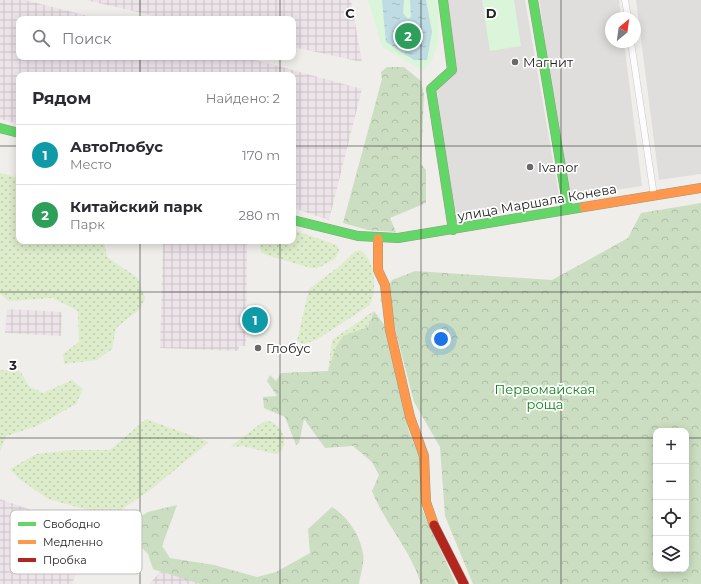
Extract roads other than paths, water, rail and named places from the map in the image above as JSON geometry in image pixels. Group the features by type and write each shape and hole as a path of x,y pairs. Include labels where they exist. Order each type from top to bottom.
{"street":[{"path":"443,0 452,70 431,89 453,230"},
{"path":"533,0 568,209"},
{"path":"625,0 627,12"},
{"path":"632,48 654,196"},
{"path":"0,128 16,132"},
{"name":"улица Маршала Конева","path":"296,221 349,236 378,239 410,237 568,209 701,188"},
{"path":"378,239 378,270 386,285 390,330 410,417 424,456 426,502 434,525 464,584"}],"water":[{"path":"382,0 404,0 403,13 408,19 411,17 410,0 426,0 432,32 427,60 414,60 386,42"}],"place":[{"name":"Китайский парк","path":"408,36"},
{"name":"Магнит","path":"515,62"},
{"name":"Ivanor","path":"530,167"},
{"name":"АвтоГлобус","path":"255,320"},
{"name":"Глобус","path":"258,348"}],"park label":[{"name":"Первомайская роща","path":"545,396"}]}
